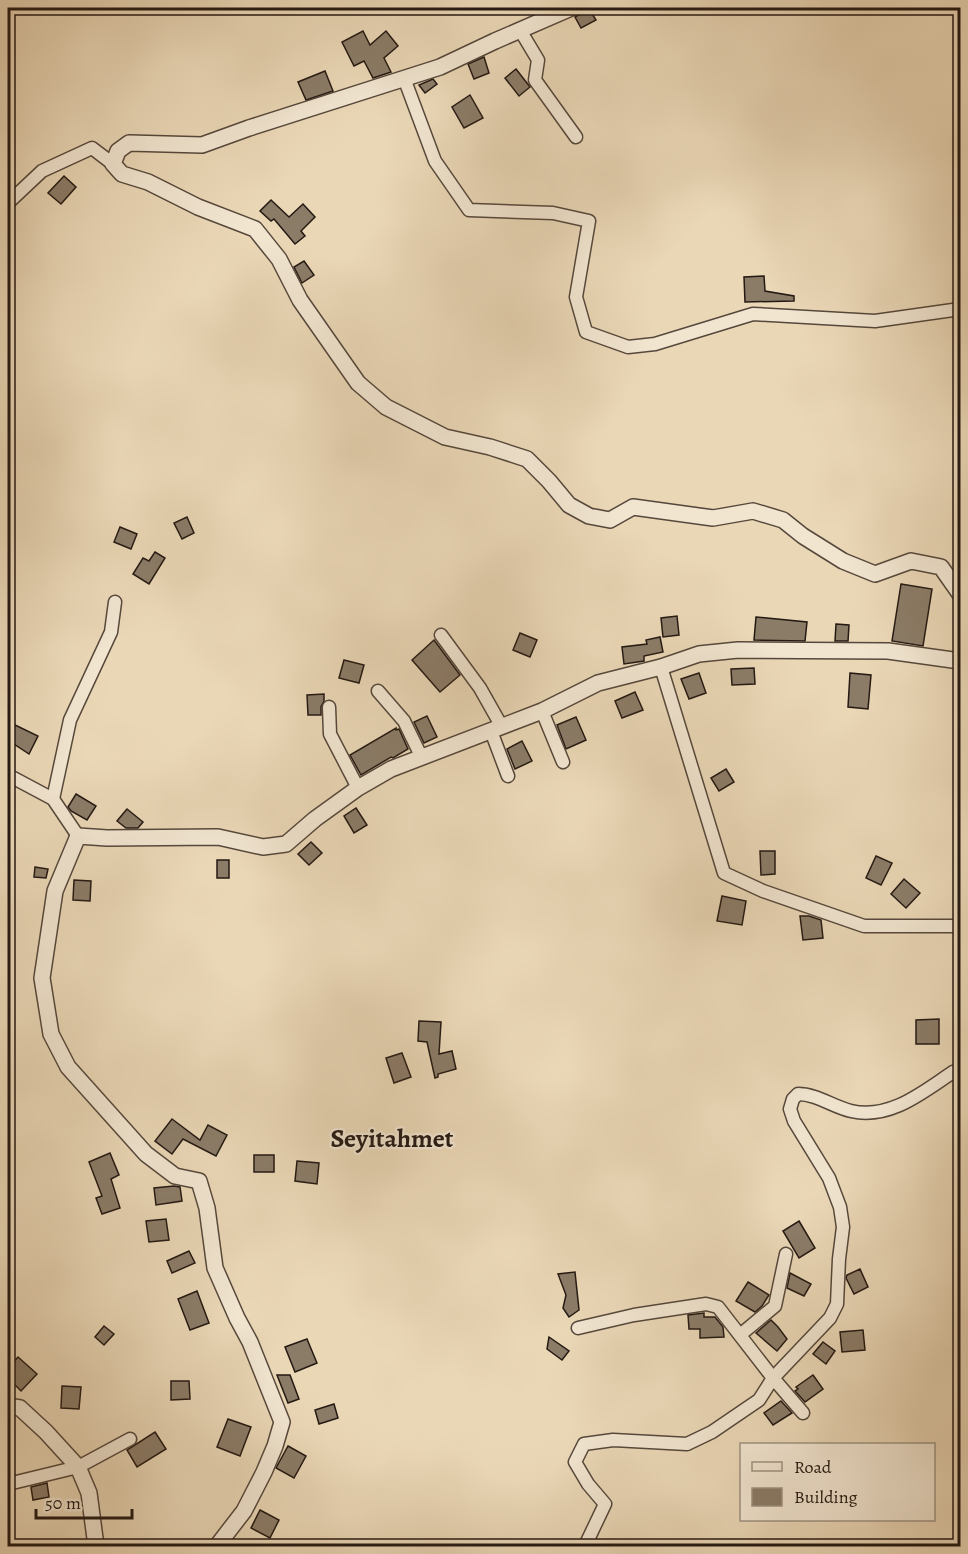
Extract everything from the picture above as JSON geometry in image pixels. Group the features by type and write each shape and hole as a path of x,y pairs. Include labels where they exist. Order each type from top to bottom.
{"street":[{"path":"113,164 118,151 129,143 202,145 440,67 571,8"},
{"path":"520,30 538,60 535,80 576,137"},
{"path":"404,78 435,161 469,210 553,213 589,221 576,297 586,332 628,347 655,344 753,314 875,321 960,309"},
{"path":"8,203 42,171 92,148 122,174 148,182 198,207 255,229 279,259 300,300 358,382 386,407 445,437 490,447 527,459 569,505 589,516 610,519 633,507 713,518 753,511 783,520 803,536 843,561 876,574 910,561 941,567 960,594"},
{"path":"53,799 69,720 111,632 116,602"},
{"path":"441,635 480,688 496,729 508,776"},
{"path":"78,836 218,837 263,847 286,844 315,819 358,788 392,770 542,711 598,683 699,654 738,650 888,651 960,661"},
{"path":"661,666 724,873 763,891 864,926 960,926"},
{"path":"378,691 404,721 422,758"},
{"path":"329,707 330,734 358,788"},
{"path":"542,711 563,762"},
{"path":"8,775 53,799 78,836"},
{"path":"78,836 55,891 42,978 51,1034 68,1067 146,1154 175,1176 199,1181 207,1208 215,1268 250,1342 282,1422 264,1472 244,1511 217,1546"},
{"path":"585,1546 605,1504 588,1484 574,1462 584,1444 613,1440 687,1444 712,1432 759,1400 773,1378 830,1318 837,1304 843,1227 840,1207 829,1178 794,1121 790,1109 793,1099 798,1094 807,1094 852,1111 876,1113 910,1102 953,1072 960,1071"},
{"path":"740,1335 775,1306 786,1254"},
{"path":"578,1328 634,1315 706,1304 718,1307 803,1413"},
{"path":"8,1406 20,1408 78,1467 89,1493 96,1546"},
{"path":"8,1484 78,1467 130,1439"}],"building":[{"path":"589,9 596,20 581,28 575,17"},
{"path":"363,31 370,45 386,31 398,46 384,58 391,72 373,78 364,61 354,66 342,42"},
{"path":"484,57 489,73 474,79 468,64"},
{"path":"516,69 530,87 519,96 505,78"},
{"path":"325,71 333,91 306,100 298,82"},
{"path":"433,79 437,84 425,93 419,85"},
{"path":"470,95 483,118 464,128 452,107"},
{"path":"64,176 76,187 61,204 48,193"},
{"path":"271,200 289,217 303,204 315,217 301,231 305,236 295,244 274,219 271,221 260,211"},
{"path":"304,261 314,275 302,283 294,267"},
{"path":"764,276 765,291 794,296 794,301 745,302 744,277"},
{"path":"187,517 194,533 182,539 174,523"},
{"path":"120,527 137,534 131,549 114,542"},
{"path":"155,552 165,558 149,584 133,574 143,558 149,561"},
{"path":"901,584 932,589 923,646 892,641"},
{"path":"677,616 679,635 663,637 661,618"},
{"path":"756,617 807,622 805,641 754,640"},
{"path":"836,624 849,625 848,641 835,641"},
{"path":"520,633 537,640 530,657 513,650"},
{"path":"660,637 663,652 644,656 644,661 624,664 622,647 647,644 646,640"},
{"path":"434,640 460,675 440,692 412,660"},
{"path":"344,660 364,665 359,683 339,678"},
{"path":"754,668 755,684 732,685 731,669"},
{"path":"699,673 706,693 689,699 681,679"},
{"path":"850,673 871,675 868,709 848,707"},
{"path":"635,692 643,710 622,718 615,701"},
{"path":"324,694 321,715 308,715 307,695"},
{"path":"427,716 437,737 424,743 414,722"},
{"path":"576,717 586,740 566,749 557,725"},
{"path":"13,724 38,736 29,754 8,740"},
{"path":"396,728 396,730 399,729 408,749 361,775 350,755"},
{"path":"522,741 532,761 515,769 507,749"},
{"path":"726,769 734,782 719,791 711,778"},
{"path":"76,794 96,806 87,820 68,807"},
{"path":"356,808 367,825 354,833 344,816"},
{"path":"127,809 143,822 138,828 126,828 117,821"},
{"path":"311,842 322,853 309,865 298,854"},
{"path":"760,851 775,851 775,874 761,875"},
{"path":"876,856 892,863 881,885 866,878"},
{"path":"217,860 229,860 229,878 217,878"},
{"path":"35,867 48,869 46,878 34,877"},
{"path":"904,879 920,893 906,908 891,894"},
{"path":"74,880 91,881 90,901 73,900"},
{"path":"722,896 746,901 742,925 717,921"},
{"path":"800,916 821,920 823,938 803,940"},
{"path":"939,1019 939,1044 916,1044 916,1020"},
{"path":"419,1021 441,1022 439,1054 452,1051 456,1069 438,1074 435,1078 427,1042 418,1041"},
{"path":"402,1053 411,1077 394,1083 386,1058"},
{"path":"172,1119 200,1140 208,1125 227,1135 216,1156 183,1139 172,1154 155,1141"},
{"path":"110,1153 119,1175 111,1179 120,1208 102,1214 96,1198 102,1196 89,1162"},
{"path":"254,1155 274,1155 274,1172 254,1172"},
{"path":"297,1161 319,1163 317,1184 295,1181"},
{"path":"180,1187 182,1201 156,1205 154,1188"},
{"path":"166,1219 169,1240 149,1242 146,1221"},
{"path":"799,1221 815,1248 799,1258 783,1231"},
{"path":"189,1251 195,1263 172,1273 167,1261"},
{"path":"860,1269 868,1287 854,1294 846,1278 847,1275"},
{"path":"575,1272 579,1310 569,1317 563,1308 566,1295 558,1274"},
{"path":"790,1273 811,1284 804,1296 787,1288"},
{"path":"748,1282 769,1295 755,1312 736,1301"},
{"path":"197,1291 209,1323 190,1330 178,1299"},
{"path":"704,1313 704,1317 715,1317 723,1327 724,1337 700,1338 700,1329 689,1329 688,1315"},
{"path":"771,1320 787,1339 777,1351 756,1333"},
{"path":"104,1326 114,1334 104,1345 95,1337"},
{"path":"863,1330 865,1350 842,1352 840,1332"},
{"path":"549,1337 569,1351 562,1360 547,1349"},
{"path":"307,1339 317,1363 295,1372 285,1347"},
{"path":"823,1342 835,1351 826,1364 813,1354"},
{"path":"18,1357 37,1374 21,1391 8,1378 8,1368"},
{"path":"277,1375 290,1375 299,1399 288,1403"},
{"path":"813,1375 823,1389 805,1402 795,1391 798,1389 796,1387"},
{"path":"171,1381 189,1381 190,1399 171,1400"},
{"path":"62,1386 81,1387 79,1409 61,1408"},
{"path":"781,1401 792,1413 773,1425 764,1413"},
{"path":"334,1404 338,1418 319,1424 315,1410"},
{"path":"228,1419 251,1427 240,1456 217,1447"},
{"path":"155,1432 166,1449 137,1467 127,1450"},
{"path":"288,1446 306,1456 294,1478 276,1468"},
{"path":"47,1483 49,1497 33,1500 31,1487"},
{"path":"260,1510 279,1520 270,1538 251,1528"}],"district":[{"name":"Seyitahmet","path":"392,1138"}]}
